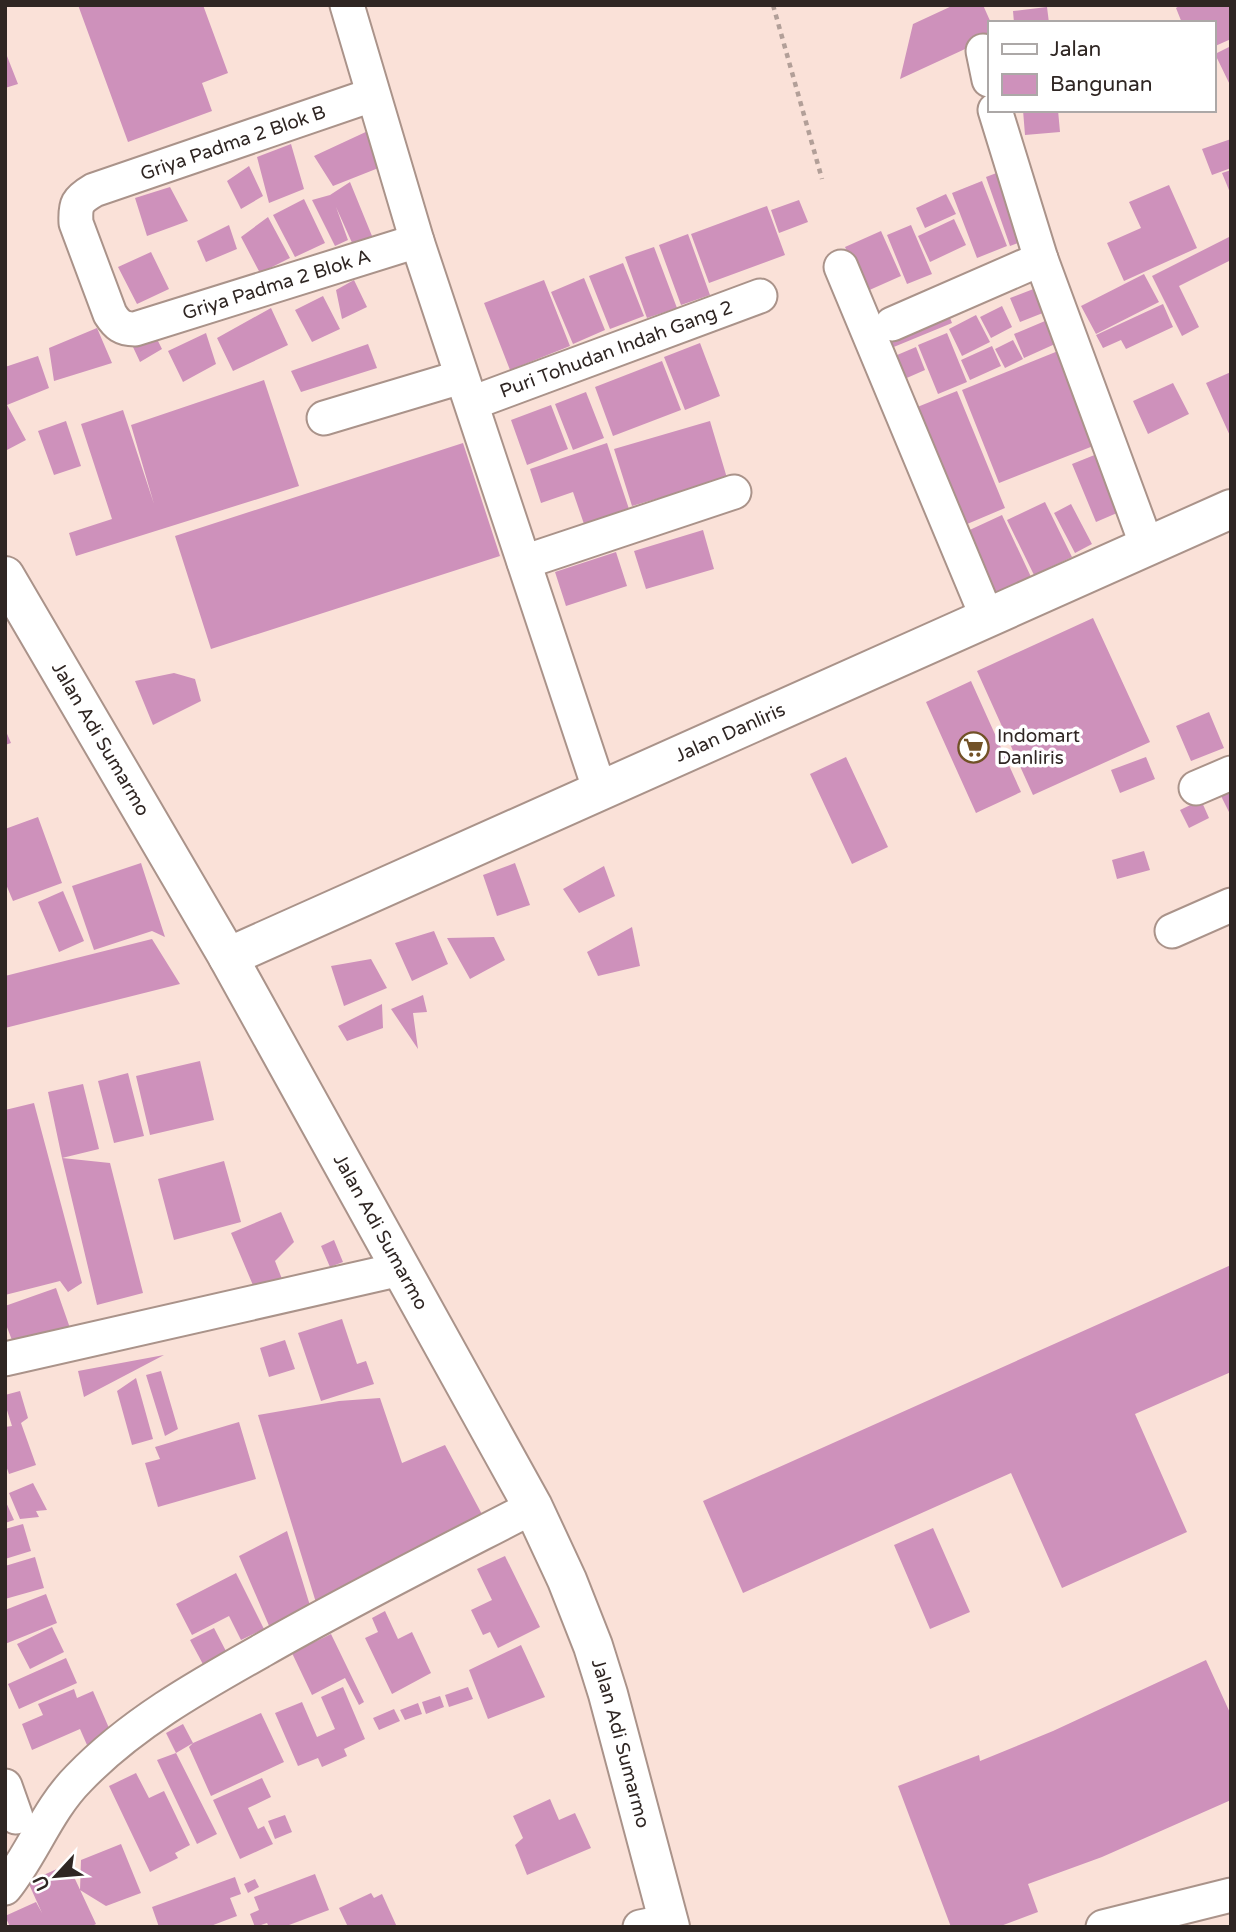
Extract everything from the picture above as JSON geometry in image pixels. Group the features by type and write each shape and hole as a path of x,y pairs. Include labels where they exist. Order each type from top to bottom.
{"main road":[{"name":"Jalan Danliris","path":"228,957 1231,509"},
{"name":"Jalan Adi Sumarmo","path":"5,576 228,957 533,1507 567,1580 593,1646 608,1694 660,1925"}],"street":[{"path":"346,5 417,241 600,791"},
{"name":"Griya Padma 2 Blok B","path":"135,329 124,329 110,314 76,223 75,208 80,198 94,190 372,95"},
{"path":"996,112 1041,259 1147,546"},
{"name":"Griya Padma 2 Blok A","path":"135,329 417,241"},
{"path":"892,324 1041,259"},
{"path":"841,267 987,617"},
{"name":"Puri Tohudan Indah Gang 2","path":"324,418 466,390 760,296"},
{"path":"524,562 734,492"},
{"path":"1196,788 1231,773"},
{"path":"1172,931 1231,905"},
{"path":"5,1359 401,1269"},
{"path":"5,1888 56,1804 78,1778 120,1740 157,1713 322,1616 533,1507"},
{"path":"1102,1927 1231,1895"}],"path":[{"path":"773,5 822,179"}],"building":[{"path":"78,5 203,5 228,73 202,83 212,111 128,142"},
{"path":"954,5 983,5 990,21 988,38 900,79 913,24"},
{"path":"1181,5 1231,5 1231,39 1215,46 1215,21 1181,21 1176,8"},
{"path":"1047,7 1049,21 1014,21 1013,11"},
{"path":"1231,46 1231,87 1215,54"},
{"path":"5,51 18,84 5,88"},
{"path":"1023,112 1058,112 1060,132 1025,135"},
{"path":"370,130 381,167 333,186 314,156"},
{"path":"1231,139 1231,168 1212,175 1202,149"},
{"path":"291,144 304,189 269,203 257,157"},
{"path":"249,166 263,196 241,209 227,181"},
{"path":"1007,169 1032,238 1010,246 986,177"},
{"path":"1231,170 1231,195 1222,173"},
{"path":"982,181 1007,246 977,258 952,193"},
{"path":"350,182 372,236 353,245 336,207 348,240 335,246 312,200 330,195"},
{"path":"1169,185 1197,248 1124,281 1107,243 1141,228 1129,202"},
{"path":"170,187 188,221 147,236 135,198"},
{"path":"946,194 956,214 925,228 916,208"},
{"path":"304,199 325,243 295,257 273,215"},
{"path":"799,200 808,222 779,233 771,210"},
{"path":"767,206 785,255 709,283 691,234"},
{"path":"268,217 290,258 260,273 241,237"},
{"path":"954,219 966,245 930,262 918,236"},
{"path":"229,225 237,249 206,262 197,241"},
{"path":"911,225 932,274 907,284 887,235"},
{"path":"881,231 901,276 865,292 845,247"},
{"path":"688,234 710,295 681,305 659,245"},
{"path":"1231,236 1231,260 1179,286 1199,327 1182,336 1152,276"},
{"path":"654,247 677,308 647,318 625,257"},
{"path":"151,252 169,289 137,304 118,267"},
{"path":"623,263 644,316 610,329 589,276"},
{"path":"1144,274 1159,302 1096,334 1081,306"},
{"path":"584,278 605,330 573,344 551,292"},
{"path":"354,280 367,307 342,319 336,290"},
{"path":"544,280 570,346 510,370 484,303"},
{"path":"1049,283 1058,307 1020,322 1010,298"},
{"path":"323,296 340,329 312,342 295,310"},
{"path":"1163,304 1173,327 1126,349 1121,340 1103,348 1096,335"},
{"path":"945,305 952,323 884,351 877,333"},
{"path":"1002,306 1012,327 991,338 980,317"},
{"path":"271,308 288,345 233,371 217,338"},
{"path":"976,315 990,342 962,356 949,329"},
{"path":"1045,321 1055,344 1024,358 1014,334"},
{"path":"97,328 112,363 54,381 49,348"},
{"path":"206,333 216,364 183,382 168,351"},
{"path":"947,333 967,382 938,394 918,345"},
{"path":"155,335 162,349 140,362 133,347"},
{"path":"1013,340 1023,359 1005,368 995,349"},
{"path":"700,343 720,396 685,410 664,357"},
{"path":"368,344 377,368 301,392 291,371"},
{"path":"992,346 1001,366 970,380 961,360"},
{"path":"916,347 925,370 893,384 883,361"},
{"path":"1068,347 1106,441 999,483 962,390"},
{"path":"38,356 49,388 7,405 26,440 5,451 5,367"},
{"path":"662,361 681,410 613,436 595,387"},
{"path":"1231,372 1231,438 1206,383"},
{"path":"264,380 299,486 76,556 69,533 112,519 81,424 123,410 154,504 131,425"},
{"path":"1173,383 1189,414 1148,434 1133,401"},
{"path":"957,391 1005,508 953,530 905,412"},
{"path":"586,392 604,438 573,450 555,404"},
{"path":"551,405 568,449 527,465 511,420"},
{"path":"66,421 81,466 54,475 38,431"},
{"path":"710,421 727,478 632,506 614,449"},
{"path":"463,443 500,556 211,649 175,536"},
{"path":"607,443 629,509 584,524 573,492 541,503 530,469"},
{"path":"1107,450 1131,507 1096,522 1072,464"},
{"path":"1045,502 1072,557 1034,575 1007,520"},
{"path":"1071,504 1092,544 1075,553 1054,513"},
{"path":"1002,515 1032,579 990,598 961,534"},
{"path":"703,530 714,569 646,589 634,551"},
{"path":"616,552 627,586 566,606 555,572"},
{"path":"1093,618 1150,742 1033,795 977,671"},
{"path":"174,673 195,679 201,701 153,725 135,681"},
{"name":"Indomart Danliris","path":"971,681 1021,792 976,813 926,702"},
{"path":"1209,712 1224,748 1191,761 1176,726"},
{"path":"5,729 11,743 5,745"},
{"path":"846,757 888,847 852,864 810,774"},
{"path":"1146,757 1155,779 1120,793 1111,770"},
{"path":"1231,777 1231,816 1215,784"},
{"path":"1201,800 1209,818 1189,828 1180,810"},
{"path":"38,817 62,883 13,901 5,882 5,829"},
{"path":"1144,851 1150,870 1117,879 1112,860"},
{"path":"141,863 165,937 152,931 94,950 72,886"},
{"path":"515,863 530,905 497,916 483,875"},
{"path":"604,866 615,896 579,913 563,889"},
{"path":"63,891 84,941 59,952 38,902"},
{"path":"632,927 640,966 598,976 587,952"},
{"path":"434,931 448,964 412,981 395,943"},
{"path":"494,937 505,960 470,979 447,938"},
{"path":"152,939 180,984 5,1028 5,976"},
{"path":"371,959 387,988 344,1006 331,966"},
{"path":"423,995 427,1012 413,1013 418,1049 391,1009"},
{"path":"382,1004 383,1028 347,1041 338,1026"},
{"path":"200,1061 214,1120 150,1135 136,1076"},
{"path":"128,1073 144,1136 114,1143 98,1081"},
{"path":"83,1084 99,1149 62,1158 48,1092"},
{"path":"34,1103 82,1283 68,1292 60,1281 5,1295 5,1110"},
{"path":"62,1158 110,1163 143,1293 97,1305"},
{"path":"224,1161 241,1222 174,1240 158,1179"},
{"path":"281,1212 294,1242 275,1261 282,1279 255,1290 231,1233"},
{"path":"334,1240 343,1262 330,1267 321,1246"},
{"path":"1231,1265 1231,1372 1135,1414 1187,1532 1062,1588 1011,1473 743,1593 703,1501"},
{"path":"56,1288 70,1328 15,1348 5,1322 5,1306"},
{"path":"342,1319 357,1364 366,1361 374,1384 321,1401 298,1333"},
{"path":"285,1340 295,1369 269,1377 260,1348"},
{"path":"164,1355 84,1397 78,1371"},
{"path":"161,1371 178,1429 165,1436 146,1375"},
{"path":"136,1378 153,1439 132,1445 117,1391"},
{"path":"20,1391 28,1418 21,1423 36,1465 9,1474 5,1463 5,1427 12,1426 5,1395"},
{"path":"380,1398 402,1463 445,1445 484,1518 318,1609 258,1415 339,1401"},
{"path":"239,1422 256,1479 158,1507 145,1463 160,1459 155,1447"},
{"path":"33,1483 47,1510 36,1511 39,1517 20,1519 9,1493"},
{"path":"5,1500 14,1520 5,1523"},
{"path":"23,1524 31,1551 5,1559 5,1529"},
{"path":"933,1528 970,1612 930,1629 894,1545"},
{"path":"287,1531 312,1612 273,1635 239,1556"},
{"path":"505,1556 540,1627 498,1648 490,1632 483,1635 471,1610 492,1600 477,1569"},
{"path":"35,1557 44,1588 5,1599 5,1566"},
{"path":"236,1573 264,1629 241,1640 229,1616 192,1635 176,1604"},
{"path":"46,1594 57,1623 5,1644 5,1610"},
{"path":"385,1611 398,1639 412,1632 431,1673 392,1694 365,1638 378,1632 372,1618"},
{"path":"52,1627 64,1652 30,1669 17,1644"},
{"path":"214,1628 228,1655 205,1668 190,1640"},
{"path":"331,1634 364,1702 359,1705 345,1678 312,1695 292,1653"},
{"path":"521,1645 545,1697 488,1719 469,1670"},
{"path":"66,1658 77,1683 19,1709 8,1684"},
{"path":"1206,1660 1231,1715 1231,1800 1102,1857 1028,1884 1038,1912 998,1927 951,1927 898,1786 979,1755 980,1761 1053,1731"},
{"path":"343,1687 365,1739 344,1749 347,1756 322,1767 318,1758 298,1766 275,1713 302,1702 317,1737 335,1729 321,1697"},
{"path":"468,1687 473,1699 449,1707 445,1695"},
{"path":"74,1689 77,1698 93,1691 112,1735 87,1745 80,1729 32,1750 22,1724 43,1715 38,1704"},
{"path":"440,1696 444,1707 426,1714 422,1702"},
{"path":"418,1703 422,1714 405,1720 400,1710"},
{"path":"394,1709 400,1721 379,1730 373,1718"},
{"path":"261,1713 284,1762 211,1796 189,1747"},
{"path":"183,1724 193,1743 176,1753 166,1733"},
{"path":"176,1753 217,1834 197,1844 157,1760"},
{"path":"136,1773 149,1798 164,1791 190,1845 175,1853 178,1858 150,1872 109,1786"},
{"path":"262,1778 271,1797 248,1808 258,1829 264,1826 273,1844 240,1859 213,1800"},
{"path":"550,1799 559,1820 575,1813 591,1848 527,1875 515,1845 523,1838 513,1816"},
{"path":"285,1815 292,1832 275,1839 268,1821"},
{"path":"121,1844 141,1893 106,1906 80,1890 81,1860"},
{"path":"68,1864 96,1924 90,1927 10,1927 5,1916 36,1902 42,1913 28,1882"},
{"path":"315,1874 329,1910 289,1925 290,1927 269,1927 267,1923 255,1927 250,1914 259,1910 254,1897"},
{"path":"235,1877 241,1894 230,1898 237,1916 208,1927 159,1927 152,1907"},
{"path":"255,1879 259,1887 248,1893 244,1884"},
{"path":"371,1893 374,1898 382,1894 397,1927 348,1927 339,1908"}],"place":[{"name":"Indomart Danliris","path":"974,747"}]}
